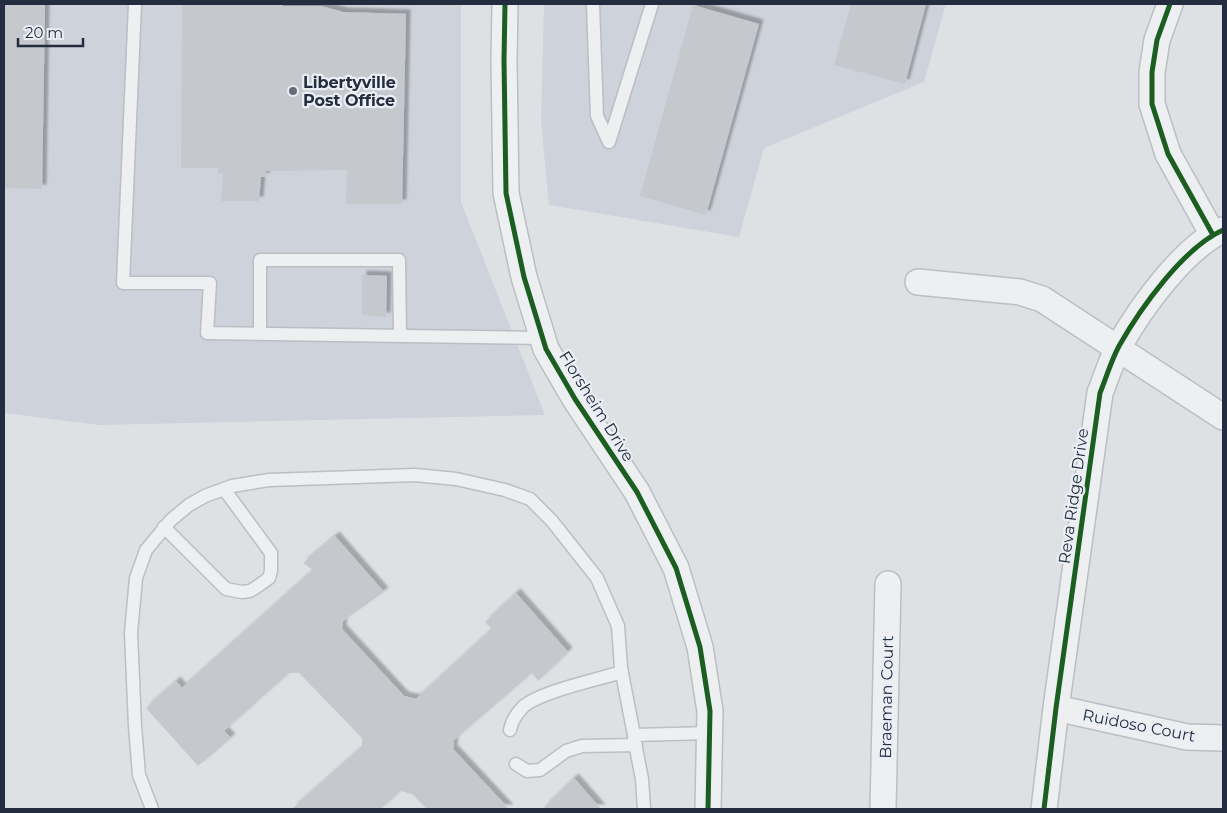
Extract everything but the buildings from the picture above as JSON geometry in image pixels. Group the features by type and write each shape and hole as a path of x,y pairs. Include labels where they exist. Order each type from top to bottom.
{"street":[{"name":"Florsheim Drive","path":"505,4 506,193 524,277 546,349 575,399 637,492 676,568 700,647 710,711 708,809"},
{"path":"1170,4 1157,40 1152,72 1152,104 1168,154 1218,232"},
{"name":"Reva Ridge Drive","path":"1044,809 1056,708 1100,393 1118,348 1150,297 1180,264 1218,232"},
{"path":"918,282 1020,292 1042,299 1223,417"},
{"name":"Braeman Court","path":"883,809 888,584"},
{"name":"Ruidoso Court","path":"1056,708 1187,737 1223,738"}],"lane":[{"path":"135,4 123,283 210,283 207,333 543,338"},
{"path":"593,4 597,116 609,142 652,4"},
{"path":"260,334 260,260 399,260 400,336"},
{"path":"152,809 139,776 134,726 131,633 136,578 146,550 164,528 189,505 205,496 232,486 269,480 415,475 456,479 505,490 530,499 552,521 597,578 618,626 622,672 642,779 644,809"},
{"path":"164,528 226,589 242,592 250,591 258,586 272,572 271,552 224,489"},
{"path":"510,730 512,719 524,706 572,686 622,672"},
{"path":"516,764 527,771 540,770 566,751 582,746 709,732"}],"shaded area":[{"path":"4,4 461,4 461,202 545,415 99,425 4,413"},
{"path":"544,4 946,4 924,82 764,148 739,237 549,205 541,121"}],"cycle path":[{"path":"505,4 506,193 524,277 546,349 575,399 637,492 676,568 700,647 710,711 708,809"},
{"path":"1170,4 1157,40 1152,72 1152,104 1168,154 1213,235"},
{"path":"1044,809 1056,708 1100,393 1119,346 1138,315 1178,265 1208,239 1223,230"}],"place":[{"name":"Libertyville Post Office","path":"293,91"}]}
